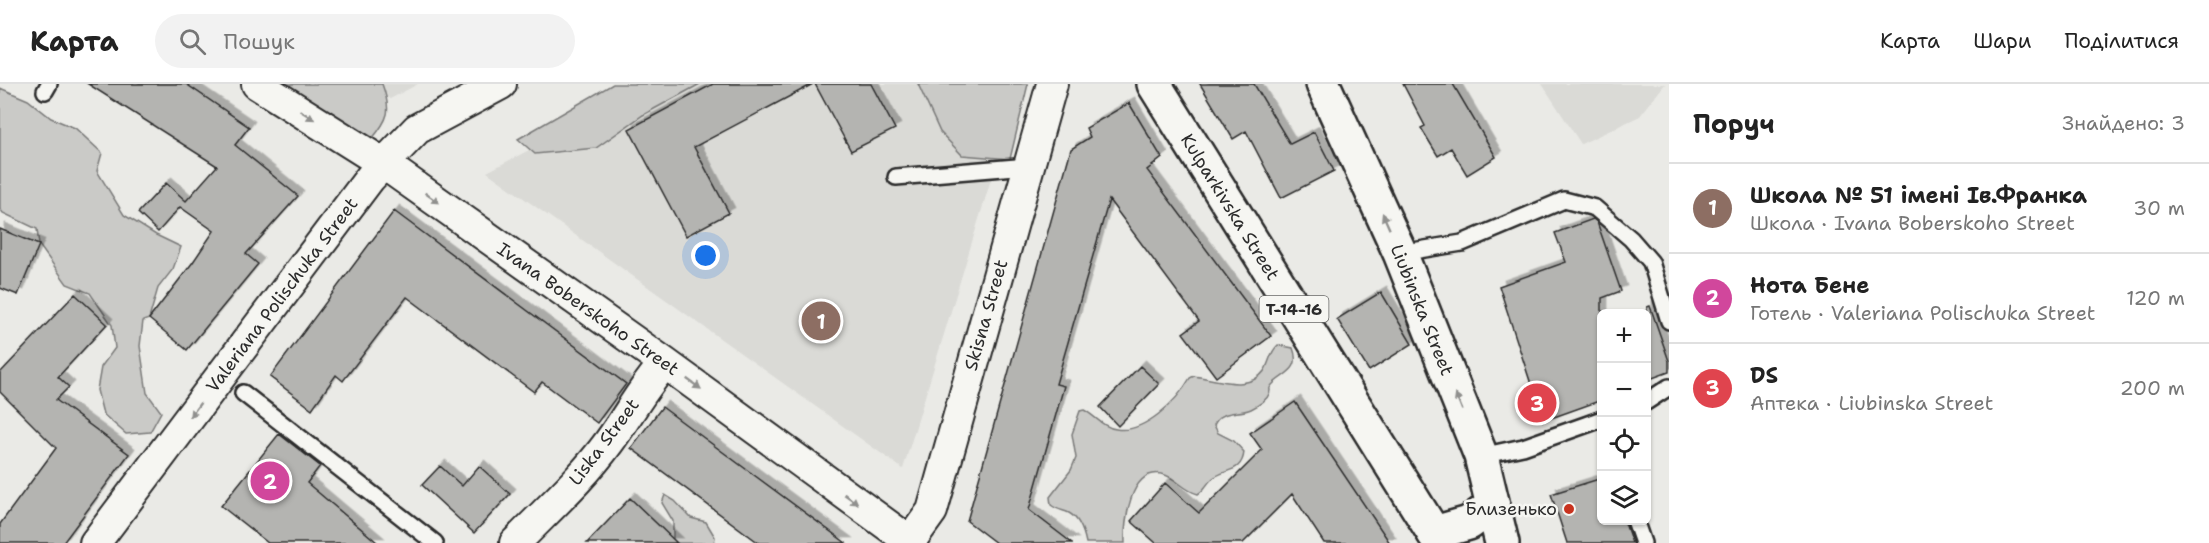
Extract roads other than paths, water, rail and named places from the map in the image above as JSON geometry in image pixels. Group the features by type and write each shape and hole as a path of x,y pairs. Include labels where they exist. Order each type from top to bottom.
{"main road":[{"name":"Kulparkivska Street","path":"1154,84 1437,538"},
{"name":"Liubinska Street","path":"1323,84 1400,252 1481,456 1490,485 1492,506 1502,543"},
{"path":"1437,538 1469,523 1492,506"}],"street":[{"name":"Ivana Boberskoho Street","path":"257,84 384,164 665,363 910,543"},
{"name":"Valeriana Polischuka Street","path":"95,543 370,178 417,129 501,84"},
{"name":"Skisna Street","path":"910,543 932,511 1052,84"},
{"name":"Liska Street","path":"515,543 584,473 665,363"}],"lane":[{"path":"896,177 1028,166"},
{"path":"1400,252 1462,243 1564,200 1594,208 1631,239 1651,262 1669,321"},
{"path":"1651,399 1669,387"},
{"path":"243,393 435,543"},
{"path":"1481,456 1522,447 1597,421"},
{"path":"1637,525 1643,543"}],"place":[{"name":"Школа № 51 імені Ів.Франка","path":"821,321"},
{"name":"DS","path":"1537,403"},
{"name":"Нота Бене","path":"270,481"},
{"name":"Близенько","path":"1569,509"}]}
